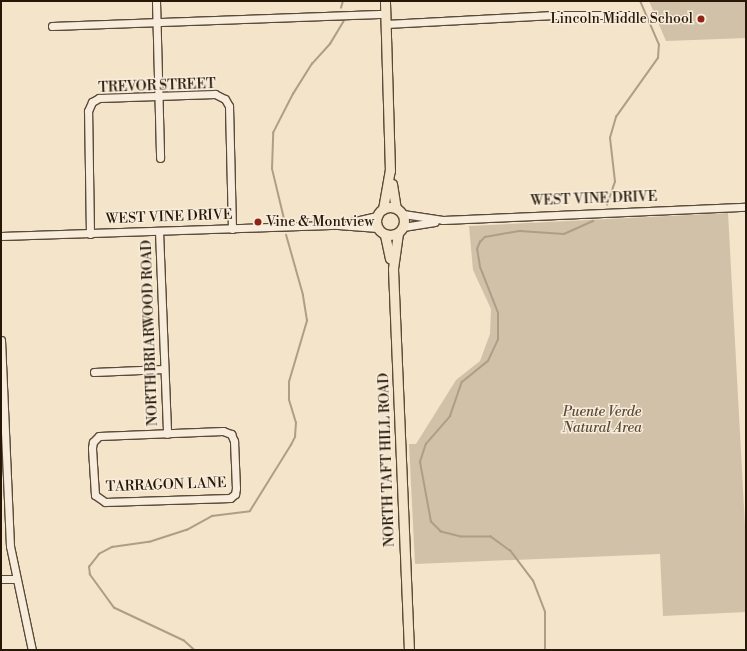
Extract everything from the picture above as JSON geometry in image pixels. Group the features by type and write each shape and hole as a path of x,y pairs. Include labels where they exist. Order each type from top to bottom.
{"main road":[{"path":"385,1 390,171 399,211 401,230"},
{"path":"382,231 380,213 390,171"},
{"name":"WEST VINE DRIVE","path":"380,213 399,211"},
{"name":"WEST VINE DRIVE","path":"382,231 401,230"},
{"name":"NORTH TAFT HILL ROAD","path":"393,269 401,230"},
{"name":"NORTH TAFT HILL ROAD","path":"382,231 393,269 409,650"}],"street":[{"path":"156,1 160,158"},
{"path":"52,26 386,14"},
{"path":"386,24 554,15 631,15"},
{"name":"TREVOR STREET","path":"90,234 88,111 91,103 99,98 215,94 225,99 228,106 232,229"},
{"name":"WEST VINE DRIVE","path":"401,230 443,220 746,207"},
{"name":"WEST VINE DRIVE","path":"399,211 443,220"},
{"name":"WEST VINE DRIVE","path":"338,225 380,213"},
{"name":"WEST VINE DRIVE","path":"1,236 338,225 382,231"},
{"name":"NORTH BRIARWOOD ROAD","path":"159,231 167,434"},
{"path":"1,340 10,546 16,579 26,612 32,650"},
{"path":"94,372 164,369"},
{"name":"TARRAGON LANE","path":"223,431 231,434 234,441 235,494 230,498 105,502 98,499 94,489 92,448 95,438 104,435 167,434 223,431"},
{"path":"1,579 16,579"}],"green space":[{"name":"Lincoln Middle School","path":"649,1 746,1 746,38 666,41"},
{"name":"Puente Verde Natural Area","path":"728,213 746,544 746,612 663,616 660,554 415,564 409,444 416,444 456,380 480,361 490,334 491,309 473,270 469,226"}],"waterway":[{"path":"341,8 343,1"},
{"path":"607,205 615,182 610,138 616,117 658,58 659,45 640,1"},
{"path":"284,219 272,169 273,133 293,94 312,64 330,44 343,22"},
{"path":"545,650 545,612 533,581 510,551 491,537 461,537 441,532 431,522 420,462 426,444 450,416 462,382 488,361 498,340 498,313 480,267 477,249 480,242 485,237 520,231 564,234 593,221"},
{"path":"194,650 184,641 114,608 90,575 89,567 99,554 112,547 149,542 187,530 212,516 250,511 291,445 295,437 296,423 289,400 289,382 307,321 303,295 286,235"}],"place":[{"name":"Lincoln Middle School","path":"701,19"},
{"name":"Vine & Montview","path":"258,222"}]}
